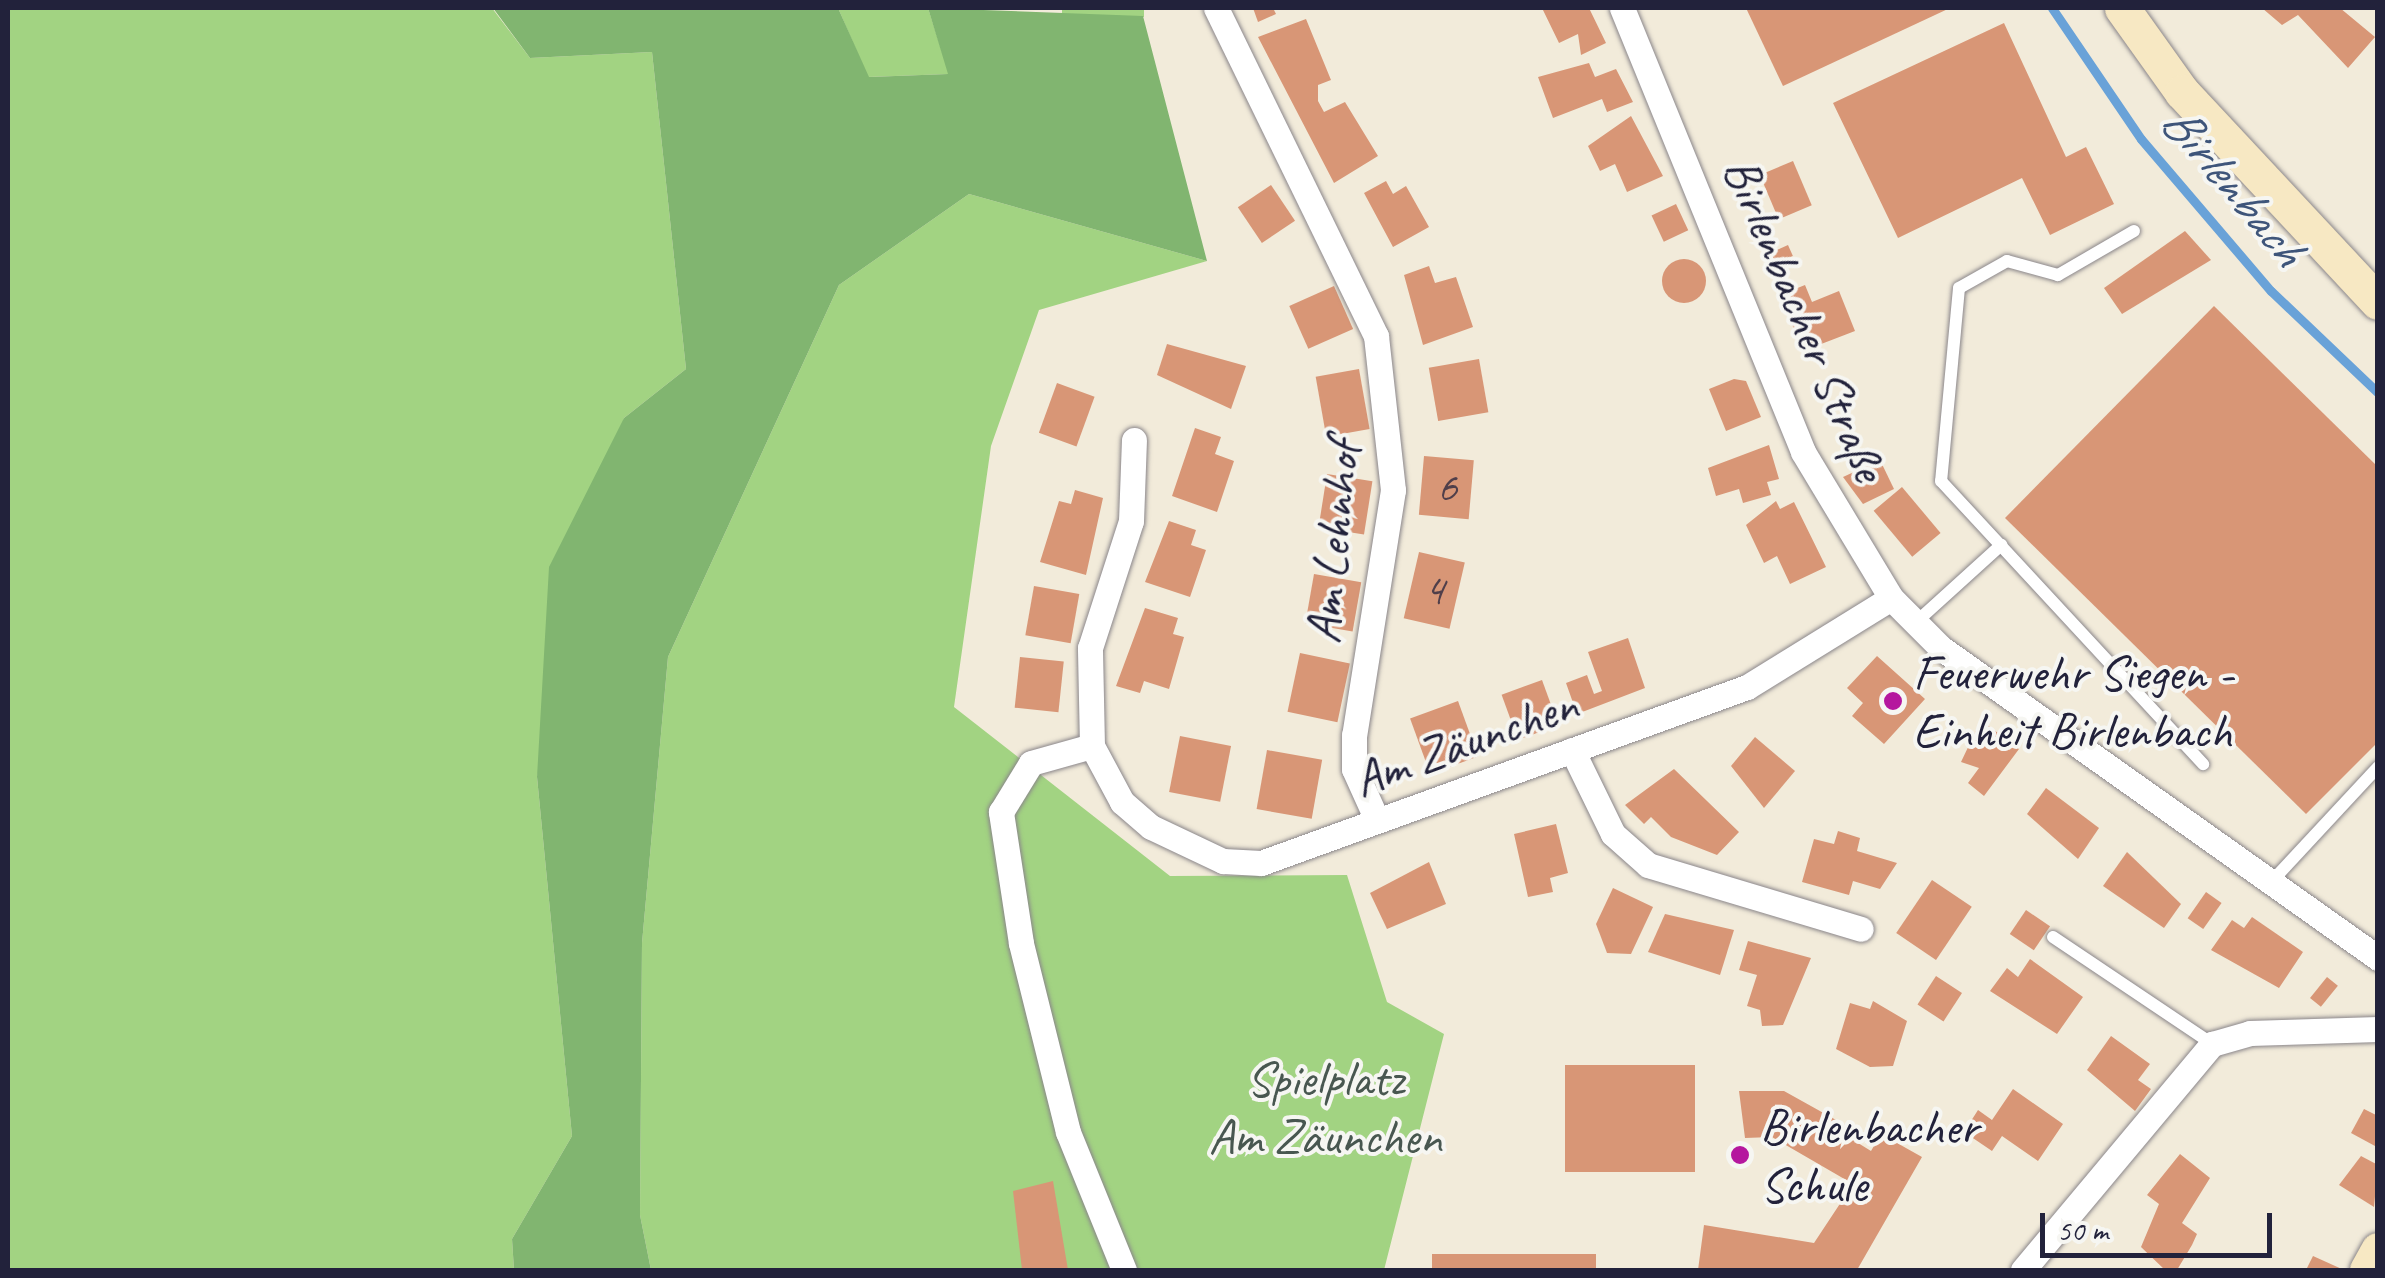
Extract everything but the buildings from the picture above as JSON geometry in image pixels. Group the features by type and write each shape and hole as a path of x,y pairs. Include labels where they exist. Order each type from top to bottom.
{"main road":[{"path":"2122,8 2248,167 2378,302"},
{"path":"2367,1270 2378,1250"}],"street":[{"name":"Am Lehnhof","path":"1216,8 1376,336 1393,490 1354,736 1354,769 1377,820"},
{"name":"Birlenbacher Straße","path":"1622,8 1803,452 1891,598 1914,624 2274,879 2378,958"},
{"name":"Am Zäunchen","path":"1134,440 1130,521 1090,648 1092,746 1122,802 1186,848 1223,861 1262,863 1747,688 1891,598"},
{"path":"1092,746 1031,763 1002,812 1052,1079 1120,1267"},
{"path":"1572,750 1613,834 1648,865 1861,929"},
{"path":"2023,1270 2212,1044 2250,1032 2378,1029"}],"lane":[{"path":"2134,230 2058,275 2007,261 1959,288 1941,481 2203,764"},
{"path":"1914,624 2001,546"},
{"path":"2274,879 2378,767"},
{"path":"2053,937 2212,1044"}],"green space":[{"path":"8,8 492,8 530,58 652,52 686,369 624,418 537,777 572,1136 512,1239 514,1270 8,1270"},
{"path":"493,8 838,8 869,77 948,74 928,8 1143,16 1207,261 969,194 839,285 668,657 642,943 640,1215 651,1270 514,1270 512,1239 572,1136 537,777 549,567 624,418 686,369 652,52 530,58"},
{"path":"838,8 928,8 949,74 868,77"},
{"path":"1062,8 1144,8 1144,17 1062,17"},
{"name":"Spielplatz Am Zäunchen","path":"969,194 1207,261 1039,310 991,446 954,707 1170,876 1347,875 1387,1002 1444,1034 1384,1270 651,1270 640,1215 642,943 668,657 839,285"}],"waterway":[{"name":"Birlenbach","path":"2052,8 2141,139 2271,291 2378,393"}],"place":[{"name":"Feuerwehr Siegen - Einheit Birlenbach","path":"1893,701"},
{"name":"Birlenbacher Schule","path":"1740,1155"}]}
